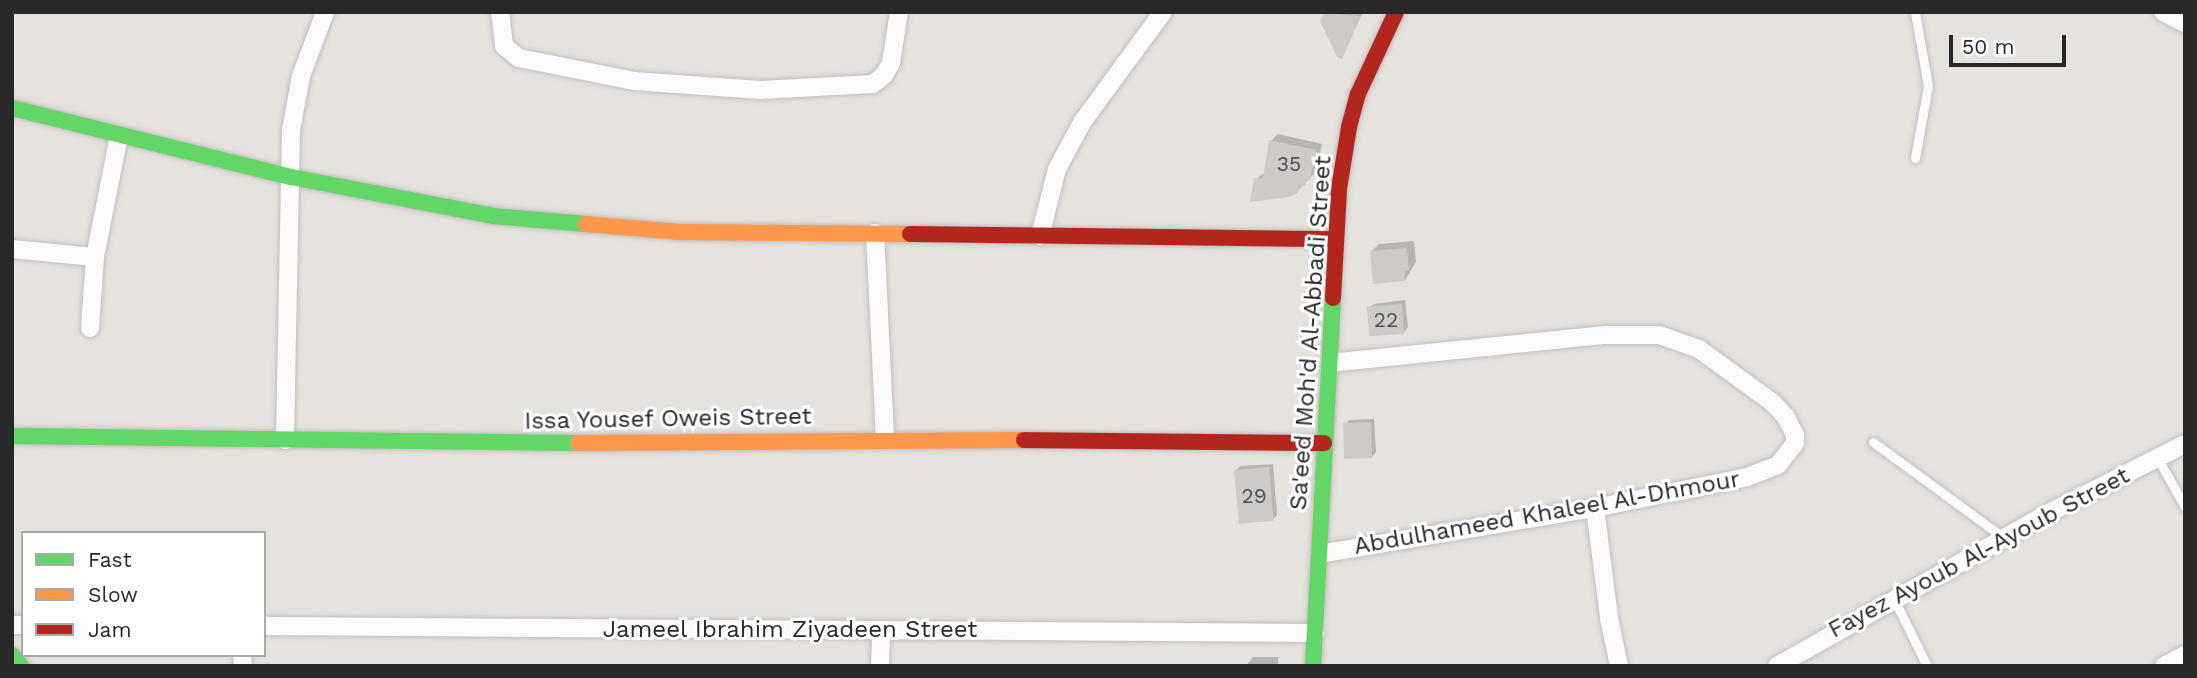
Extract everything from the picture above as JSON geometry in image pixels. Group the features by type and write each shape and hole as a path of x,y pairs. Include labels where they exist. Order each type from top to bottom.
{"street":[{"path":"285,440 291,130 297,95 312,43 325,12"},
{"path":"500,12 505,46 519,58 635,81 760,90 873,83 884,75 891,63 899,12"},
{"path":"1040,236 1057,169 1063,157 1083,121 1163,12"},
{"name":"Sa'eed Moh'd Al-Abbadi Street","path":"1313,666 1335,239 1343,154 1353,110 1396,12"},
{"path":"2162,12 2185,23"},
{"path":"12,108 291,177 493,216 680,232 1335,239"},
{"path":"90,328 95,257 118,136"},
{"path":"875,233 885,439"},
{"path":"12,249 95,257"},
{"name":"Abdulhameed Khaleel Al-Dhmour","path":"1320,554 1595,508 1763,472 1778,465 1795,443 1795,435 1786,417 1773,403 1699,349 1659,335 1604,335 1330,363"},
{"name":"Issa Yousef Oweis Street","path":"12,436 504,444 885,439 1324,443"},
{"name":"Fayez Ayoub Al-Ayoub Street","path":"1777,666 1894,597 2185,444"},
{"path":"1595,508 1609,618 1619,666"},
{"name":"Jameel Ibrahim Ziyadeen Street","path":"266,626 523,630 1315,633"},
{"path":"880,666 881,630"},
{"path":"12,654 21,666"},
{"path":"2164,666 2185,655"}],"lane":[{"path":"1914,158 1928,86 1915,12"},
{"path":"1873,442 2004,538"},
{"path":"2157,457 2185,507"},
{"path":"1894,597 1927,666"}],"building":[{"path":"1324,13 1361,16 1342,59 1337,57 1320,21"},
{"path":"1269,140 1316,150 1310,180 1306,180 1305,186 1299,186 1298,193 1289,197 1250,202 1254,178 1263,178"},
{"path":"1407,248 1409,270 1405,271 1405,281 1373,284 1370,251"},
{"path":"1402,304 1404,334 1369,336 1367,306"},
{"path":"1371,422 1372,458 1344,459 1343,423"},
{"path":"1269,467 1274,521 1239,524 1234,470"}],"traffic: fast":[{"path":"12,108 291,177 493,216 586,224"},
{"path":"1313,666 1333,298"},
{"path":"12,436 578,443"},
{"path":"12,655 21,666"}],"traffic: slow":[{"path":"586,224 680,232 910,234"},
{"path":"578,443 1024,440"}],"traffic: jam":[{"path":"1333,298 1339,189 1349,127 1358,94 1396,12"},
{"path":"910,234 1335,239"},
{"path":"1024,440 1324,443"}]}
